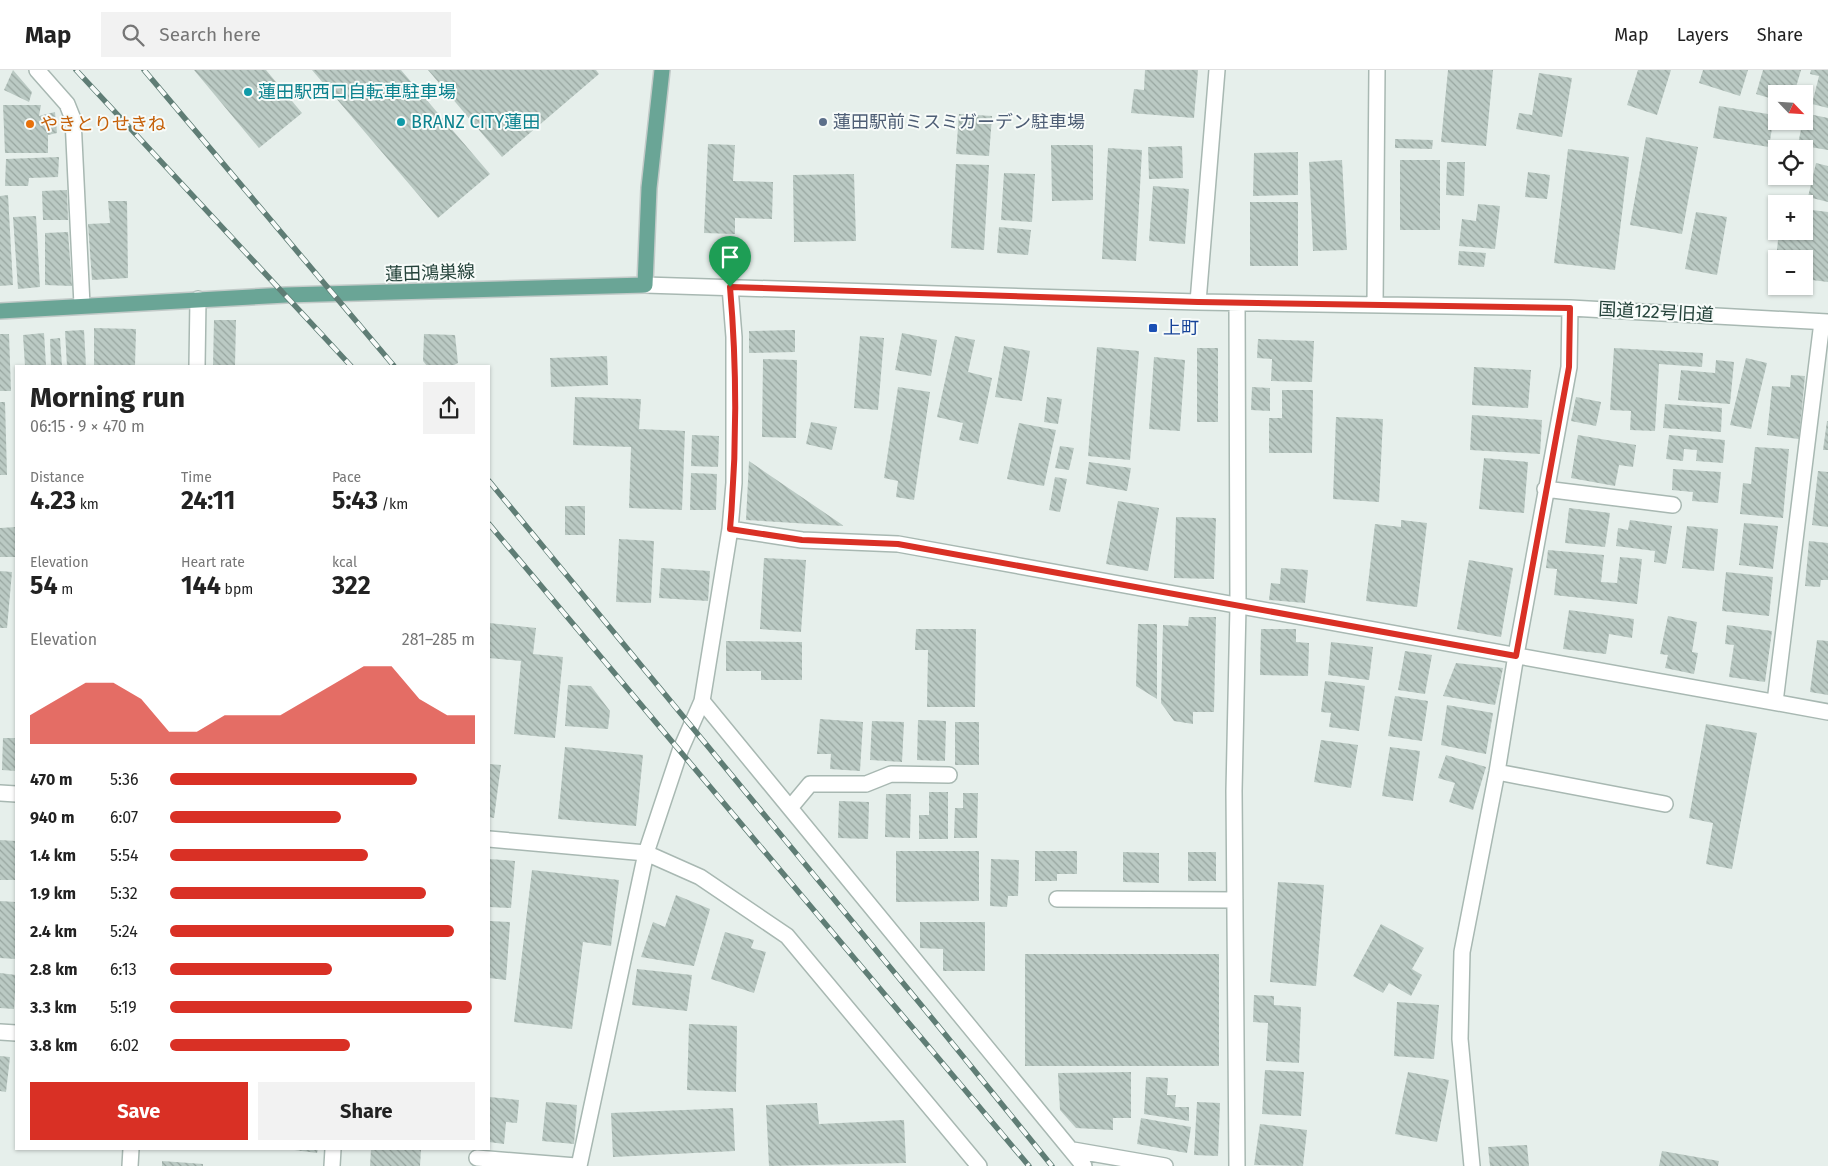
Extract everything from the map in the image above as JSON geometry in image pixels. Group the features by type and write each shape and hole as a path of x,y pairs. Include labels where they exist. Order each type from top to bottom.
{"main road":[{"path":"645,285 649,188 662,70"},
{"name":"蓮田鴻巣線","path":"0,311 198,299 645,285"}],"street":[{"path":"37,70 67,104 73,119 82,305"},
{"path":"1198,302 1216,70"},
{"path":"1375,305 1377,70"},
{"name":"国道122号旧道","path":"645,285 1237,303 1570,308 1825,322"},
{"path":"477,1158 577,1166 646,853 680,751 702,701 730,529 736,433 734,337 730,287"},
{"path":"197,365 198,299"},
{"path":"1237,303 1238,606 1234,791 1237,1166"},
{"path":"1472,1166 1460,1038 1462,952 1497,772 1516,656 1569,367 1570,308"},
{"path":"1775,702 1825,322"},
{"path":"1546,489 1673,505"},
{"path":"730,529 802,540 898,544 1828,712"},
{"path":"702,701 1073,1150 1084,1166"},
{"path":"1497,772 1665,804"},
{"path":"790,808 810,784 866,784 891,774 949,775"},
{"path":"0,793 15,794"},
{"path":"490,839 646,853 700,876 788,936 979,1166"},
{"path":"1057,900 1235,900"},
{"path":"0,1032 15,1033"},
{"path":"130,1166 131,1150"},
{"path":"332,1166 333,1150"},
{"path":"1073,1150 1165,1166"}],"building":[{"path":"13,70 32,92 29,102 4,90"},
{"name":"蓮田駅西口自転車駐車場","path":"194,70 266,70 302,113 259,148"},
{"name":"BRANZ CITY蓮田","path":"312,70 401,70 490,174 438,218"},
{"path":"428,70 596,70 599,74 502,157"},
{"path":"1145,70 1198,70 1194,118 1131,113 1134,89 1144,90"},
{"path":"1448,70 1493,70 1486,146 1441,142"},
{"path":"1638,70 1671,70 1657,115 1627,105"},
{"path":"1703,70 1748,70 1740,96 1699,83"},
{"path":"1763,70 1801,70 1797,85 1768,85 1768,98 1756,94"},
{"path":"1811,70 1828,70 1828,108 1813,104 1819,76 1810,74"},
{"path":"1539,73 1572,78 1562,137 1516,129 1519,113 1532,115"},
{"name":"やきとりせきね","path":"3,105 41,105 39,116 55,112 57,133 48,135 48,153 5,153"},
{"path":"1719,106 1768,114 1768,130 1772,130 1768,147 1713,138"},
{"path":"959,114 992,116 989,156 956,154"},
{"path":"1813,115 1828,118 1828,150 1813,148 1813,140 1799,140 1801,130 1813,130"},
{"path":"1646,137 1698,147 1682,234 1630,225"},
{"path":"1395,139 1433,140 1432,149 1395,148"},
{"path":"708,144 735,145 733,181 773,182 772,219 735,218 735,234 704,233"},
{"path":"1051,145 1093,145 1093,200 1052,201"},
{"path":"1182,146 1183,178 1149,179 1148,147"},
{"path":"1108,148 1142,150 1136,261 1102,259"},
{"path":"1568,149 1629,157 1615,270 1554,263"},
{"path":"1298,152 1298,195 1253,196 1254,153"},
{"path":"59,157 58,177 29,178 28,186 5,186 6,159"},
{"path":"1342,160 1347,250 1313,251 1309,162"},
{"path":"1400,160 1440,160 1440,230 1400,230"},
{"path":"1447,162 1465,162 1464,196 1446,195"},
{"path":"1816,163 1828,166 1828,202 1813,198 1813,195 1808,195 1811,185 1813,185"},
{"path":"956,164 989,165 984,250 951,248"},
{"path":"1528,172 1550,175 1547,199 1525,197"},
{"path":"1004,173 1035,174 1032,222 1001,220"},
{"path":"854,174 856,241 794,242 793,175"},
{"path":"1153,186 1189,189 1185,244 1149,241"},
{"path":"67,190 68,220 43,220 42,191"},
{"path":"8,195 13,285 0,286 0,196"},
{"path":"108,201 127,201 128,278 92,280 88,224 110,223"},
{"path":"1250,202 1298,202 1298,266 1250,266"},
{"path":"1478,204 1500,206 1495,249 1459,246 1462,219 1476,221"},
{"path":"1813,210 1828,212 1828,282 1813,280 1813,250 1777,250 1778,240 1813,240"},
{"path":"1696,212 1727,217 1717,275 1685,269"},
{"path":"36,216 40,287 18,289 13,217"},
{"path":"999,227 1031,230 1028,255 997,253"},
{"path":"68,232 72,286 45,285 45,233"},
{"path":"1459,251 1486,253 1484,267 1458,265"},
{"path":"214,320 236,320 235,365 213,365"},
{"path":"94,328 136,329 135,365 94,365"},
{"path":"84,330 86,365 67,365 65,331"},
{"path":"795,330 795,352 749,353 749,331"},
{"path":"44,333 46,365 25,365 23,335"},
{"path":"902,333 937,340 931,376 895,370"},
{"path":"0,334 9,334 11,391 0,391"},
{"path":"424,334 455,335 458,363 454,365 426,365 423,361"},
{"path":"860,336 884,338 878,410 854,408"},
{"path":"955,336 975,340 968,372 992,378 978,444 959,440 963,423 937,417"},
{"path":"60,338 62,365 51,365 50,339"},
{"path":"1258,339 1314,341 1312,382 1271,381 1272,359 1257,358"},
{"path":"1004,346 1030,351 1022,401 995,397"},
{"path":"1097,347 1139,351 1130,460 1088,456"},
{"path":"1197,348 1218,348 1218,422 1197,422"},
{"path":"1614,348 1703,353 1702,367 1659,364 1655,431 1630,430 1631,411 1610,410"},
{"path":"607,356 608,385 551,387 550,358"},
{"path":"1154,357 1185,360 1180,431 1149,429"},
{"path":"1746,358 1767,363 1751,429 1730,425"},
{"path":"763,359 797,360 796,438 762,437"},
{"path":"1716,360 1734,362 1730,404 1678,400 1681,370 1715,373"},
{"path":"1474,367 1531,370 1528,408 1472,405"},
{"path":"1791,375 1805,376 1799,439 1767,435 1772,386 1790,387"},
{"path":"898,387 930,392 914,500 896,497 898,481 884,478"},
{"path":"1252,387 1270,388 1270,411 1251,410"},
{"path":"1282,390 1313,390 1312,453 1269,453 1269,418 1282,418"},
{"path":"575,397 641,399 639,429 685,431 682,510 629,508 631,447 573,445"},
{"path":"1047,397 1062,399 1058,424 1044,422"},
{"path":"1576,397 1601,402 1596,426 1571,421"},
{"path":"0,402 5,402 7,475 0,475"},
{"path":"1665,404 1722,408 1721,432 1663,428"},
{"path":"1472,415 1542,420 1540,454 1470,450"},
{"path":"1336,417 1383,419 1379,502 1333,499"},
{"path":"1827,421 1828,450 1823,450"},
{"path":"811,422 837,427 832,450 806,444"},
{"path":"1019,423 1056,430 1044,486 1007,479"},
{"path":"692,435 719,436 718,467 691,466"},
{"path":"1578,435 1636,445 1633,467 1619,465 1615,486 1571,478"},
{"path":"1669,435 1725,440 1723,463 1696,461 1697,450 1684,449 1683,461 1666,459"},
{"path":"1060,446 1074,448 1069,470 1055,468"},
{"path":"1755,447 1789,449 1783,518 1740,514 1743,483 1751,484"},
{"path":"1484,458 1528,462 1524,513 1479,509"},
{"path":"749,461 844,526 746,520"},
{"path":"1089,462 1131,468 1127,491 1086,484"},
{"path":"1673,469 1721,472 1718,503 1692,501 1693,492 1672,490"},
{"path":"1818,471 1828,472 1828,527 1812,525"},
{"path":"691,473 717,474 716,510 690,510"},
{"path":"1055,477 1067,479 1060,512 1049,510"},
{"path":"1118,501 1159,508 1148,571 1106,564"},
{"path":"565,506 585,506 585,535 565,535"},
{"path":"1569,508 1610,513 1605,547 1565,543"},
{"path":"1176,517 1216,518 1214,579 1174,578"},
{"path":"1401,520 1427,523 1417,607 1366,601 1375,524 1401,527"},
{"path":"1630,520 1672,526 1666,564 1654,562 1655,551 1616,546 1618,528 1628,530"},
{"path":"1744,523 1778,526 1773,569 1739,565"},
{"path":"1687,526 1718,529 1714,571 1682,568"},
{"path":"15,527 15,557 0,557 0,528"},
{"path":"619,539 654,541 651,603 616,602"},
{"path":"1809,541 1828,543 1828,580 1821,580 1820,587 1805,586"},
{"path":"1548,550 1604,555 1601,582 1617,583 1620,557 1642,559 1637,604 1554,595 1557,569 1546,568"},
{"path":"764,558 806,560 801,632 760,629"},
{"path":"1469,560 1513,568 1501,637 1457,629"},
{"path":"661,568 710,571 708,601 659,598"},
{"path":"1281,568 1308,570 1305,603 1269,600 1271,583 1280,584"},
{"path":"0,571 12,572 7,628 0,628"},
{"path":"1726,572 1773,577 1769,616 1722,611"},
{"path":"1569,610 1634,619 1632,638 1609,634 1606,654 1563,649"},
{"path":"1668,616 1697,622 1692,652 1698,653 1694,674 1665,668 1668,655 1660,654"},
{"path":"1189,617 1216,617 1214,712 1193,712 1193,724 1174,721 1161,703 1163,625 1188,626"},
{"path":"490,623 536,628 533,654 563,657 555,738 514,734 521,661 490,658"},
{"path":"1138,624 1157,624 1157,699 1136,686"},
{"path":"1727,625 1772,631 1765,682 1729,677 1734,645 1725,644"},
{"path":"916,629 976,629 975,707 927,707 928,650 915,650"},
{"path":"1261,629 1296,629 1296,642 1309,643 1308,676 1260,675"},
{"path":"1817,640 1828,641 1828,695 1810,692"},
{"path":"726,641 802,642 802,680 761,680 761,671 726,671"},
{"path":"1331,642 1373,647 1369,680 1328,675"},
{"path":"1405,651 1432,655 1425,694 1398,690"},
{"path":"1456,663 1503,668 1495,705 1443,696"},
{"path":"1325,681 1365,686 1359,731 1329,727 1331,713 1321,712"},
{"path":"568,685 591,686 610,711 608,729 565,726"},
{"path":"1395,696 1428,701 1422,741 1388,736"},
{"path":"1447,705 1493,713 1486,754 1441,745"},
{"path":"820,719 863,722 860,771 830,769 831,754 817,754"},
{"path":"918,720 946,721 945,761 917,760"},
{"path":"872,721 904,722 902,762 870,760"},
{"path":"955,722 979,722 979,765 955,765"},
{"path":"1706,724 1757,733 1732,869 1706,864 1713,823 1689,818"},
{"path":"3,738 15,738 15,771 2,770"},
{"path":"1321,740 1358,745 1351,788 1314,782"},
{"path":"565,747 643,755 636,826 558,819"},
{"path":"1390,747 1420,751 1413,801 1382,796"},
{"path":"1446,755 1486,767 1473,810 1449,802 1455,783 1438,778"},
{"path":"490,764 501,765 494,818 490,817"},
{"path":"929,792 948,792 948,839 919,839 919,815 929,815"},
{"path":"963,793 978,793 977,838 954,838 955,808 963,808"},
{"path":"886,794 911,794 910,838 885,837"},
{"path":"839,801 869,802 868,839 838,838"},
{"path":"0,840 15,841 15,880 0,880"},
{"path":"896,851 979,851 979,901 896,902"},
{"path":"1035,851 1077,851 1077,874 1057,874 1057,881 1035,881"},
{"path":"1123,852 1159,853 1159,883 1123,882"},
{"path":"1188,852 1216,852 1216,881 1188,881"},
{"path":"490,859 515,861 511,908 490,907"},
{"path":"991,859 1019,860 1018,896 1008,896 1007,907 990,906"},
{"path":"532,870 619,880 611,946 583,942 572,1029 514,1022"},
{"path":"1278,882 1324,885 1316,986 1270,982"},
{"path":"676,895 710,909 694,966 641,957 653,922 665,927"},
{"path":"0,901 15,902 15,959 0,958"},
{"path":"490,921 510,922 506,980 490,978"},
{"path":"920,922 985,922 985,971 943,971 943,949 920,948"},
{"path":"1381,924 1424,948 1412,969 1422,975 1411,996 1389,983 1383,993 1353,976"},
{"path":"725,932 754,940 751,948 766,952 754,993 711,979"},
{"path":"1025,954 1219,954 1219,1066 1025,1066"},
{"path":"637,969 692,975 687,1011 632,1005"},
{"path":"0,973 15,975 14,1009 0,1008"},
{"path":"1254,995 1274,996 1274,1005 1301,1007 1299,1063 1266,1061 1268,1023 1253,1022"},
{"path":"1397,1002 1439,1005 1434,1059 1394,1056"},
{"path":"689,1024 737,1026 736,1092 687,1090"},
{"path":"0,1056 10,1057 6,1092 0,1091"},
{"path":"1265,1070 1304,1072 1301,1116 1262,1114"},
{"path":"1131,1072 1131,1118 1113,1118 1113,1130 1076,1128 1060,1110 1058,1073"},
{"path":"1408,1072 1449,1080 1437,1142 1395,1134"},
{"path":"1146,1077 1168,1078 1167,1095 1176,1095 1175,1107 1189,1107 1189,1121 1144,1114"},
{"path":"490,1097 519,1100 517,1123 506,1122 504,1144 490,1142"},
{"path":"546,1102 577,1105 574,1144 542,1141"},
{"path":"1197,1102 1220,1103 1218,1156 1194,1155"},
{"path":"817,1103 819,1124 904,1120 906,1163 769,1166 766,1105"},
{"path":"733,1108 735,1151 613,1157 611,1113"},
{"path":"1141,1118 1191,1127 1187,1153 1137,1144"},
{"path":"1260,1124 1307,1130 1303,1166 1254,1165"},
{"path":"1527,1145 1529,1166 1490,1166 1488,1147"},
{"path":"294,1150 318,1150 317,1153"},
{"path":"371,1150 421,1150 420,1166 370,1166"},
{"path":"1662,1151 1719,1161 1718,1166 1659,1166"},
{"path":"162,1161 203,1164 203,1166 162,1166"}],"railway":[{"path":"76,70 350,365"},
{"path":"144,70 393,365"},
{"path":"490,482 1052,1166"},
{"path":"490,525 1029,1166"}],"place":[{"name":"蓮田駅西口自転車駐車場","path":"248,92"},
{"name":"BRANZ CITY蓮田","path":"401,122"},
{"name":"蓮田駅前ミスミガーデン駐車場","path":"823,122"},
{"name":"やきとりせきね","path":"30,124"},
{"name":"上町","path":"1153,328"}],"route":[{"path":"730,287 1198,302 1570,308 1569,367 1516,656 898,544 802,540 730,529 736,433 734,337 730,287"}]}
